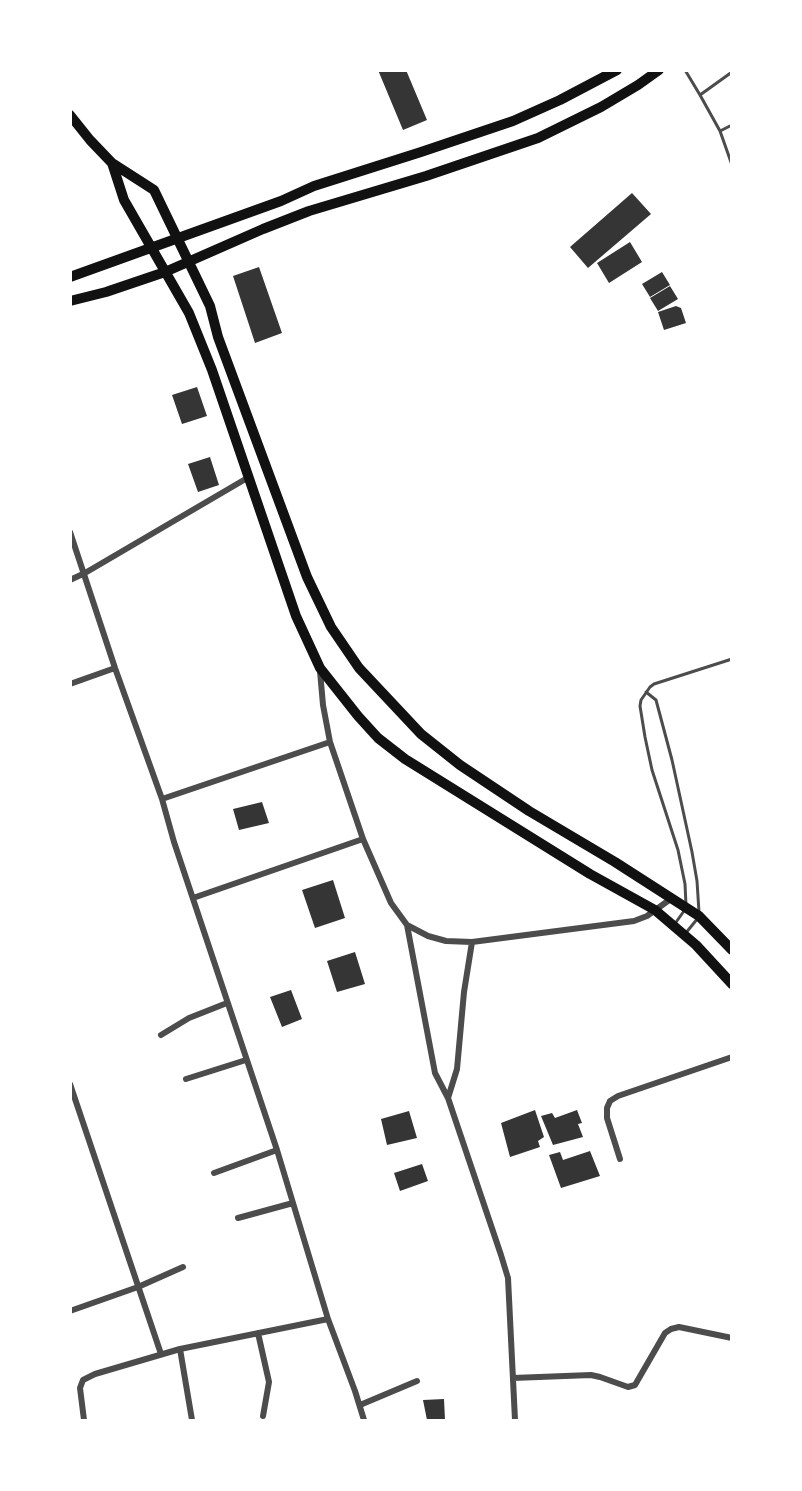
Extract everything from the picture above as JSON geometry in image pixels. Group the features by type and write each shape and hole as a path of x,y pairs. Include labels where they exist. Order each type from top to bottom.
{"main road":[{"path":"70,277 280,201 314,186 513,121 560,100 617,70"},
{"path":"70,301 106,292 165,272 309,211 426,176 538,138 601,107 658,70"},
{"path":"70,115 112,163 154,190 210,306 218,337 307,577 331,627 359,668 421,734 460,765 529,811 607,856 699,916 732,950"},
{"path":"112,163 124,200 193,323 212,370 296,616 320,668 378,738 405,759 561,856 655,910 703,952 732,984"}],"street":[{"path":"70,580 249,477"},
{"path":"70,532 162,799 174,842 277,1150 328,1318 364,1420"},
{"path":"70,684 115,668"},
{"path":"320,668 323,705 330,742 363,839 391,903 406,925 435,1073 448,1098 508,1278 515,1420"},
{"path":"162,799 330,742"},
{"path":"193,898 363,839"},
{"path":"406,925 428,936 446,941 472,942 634,921 672,898"},
{"path":"448,1098 457,1069 464,992 472,942"},
{"path":"161,1035 189,1018 227,1003"},
{"path":"620,1159 607,1118 610,1101 618,1096 732,1057"},
{"path":"186,1079 246,1060"},
{"path":"70,1084 161,1354"},
{"path":"214,1173 277,1150"},
{"path":"238,1218 293,1203"},
{"path":"70,1311 138,1287 183,1267"},
{"path":"84,1420 80,1388 82,1380 95,1374 180,1349 328,1318"},
{"path":"513,1378 591,1375 628,1388 635,1385 665,1333 671,1329 679,1327 732,1338"},
{"path":"258,1333 269,1382 263,1416"},
{"path":"180,1349 192,1420"},
{"path":"360,1405 417,1381"}],"lane":[{"path":"685,70 720,131 732,165"},
{"path":"700,95 732,72"},
{"path":"720,131 732,125"},
{"path":"674,926 686,908 685,884 678,850 652,770 640,706 641,700 654,684 732,659"},
{"path":"646,692 656,700 672,760 696,871 699,916 684,935"}],"building":[{"path":"378,70 406,70 427,120 403,130"},
{"path":"632,193 651,214 588,268 570,247"},
{"path":"630,242 642,262 609,283 597,263"},
{"path":"259,267 282,333 255,343 233,276"},
{"path":"662,272 670,285 650,297 642,284"},
{"path":"670,286 678,299 658,311 650,298"},
{"path":"676,306 681,308 686,323 664,330 658,312"},
{"path":"197,387 207,416 182,424 172,395"},
{"path":"210,457 219,485 198,492 188,464"},
{"path":"262,802 269,823 239,830 233,809"},
{"path":"333,880 345,918 315,928 302,890"},
{"path":"355,952 365,984 337,992 327,961"},
{"path":"291,990 302,1019 282,1027 270,997"},
{"path":"535,1110 544,1137 538,1141 540,1147 510,1157 501,1123"},
{"path":"577,1110 582,1123 578,1124 583,1137 553,1145 541,1116 552,1113 555,1118"},
{"path":"409,1111 417,1138 387,1145 381,1119"},
{"path":"590,1151 600,1176 561,1188 549,1155 560,1152 563,1160"},
{"path":"422,1164 428,1181 400,1191 394,1173"},
{"path":"444,1399 445,1420 427,1420 423,1400"}]}
